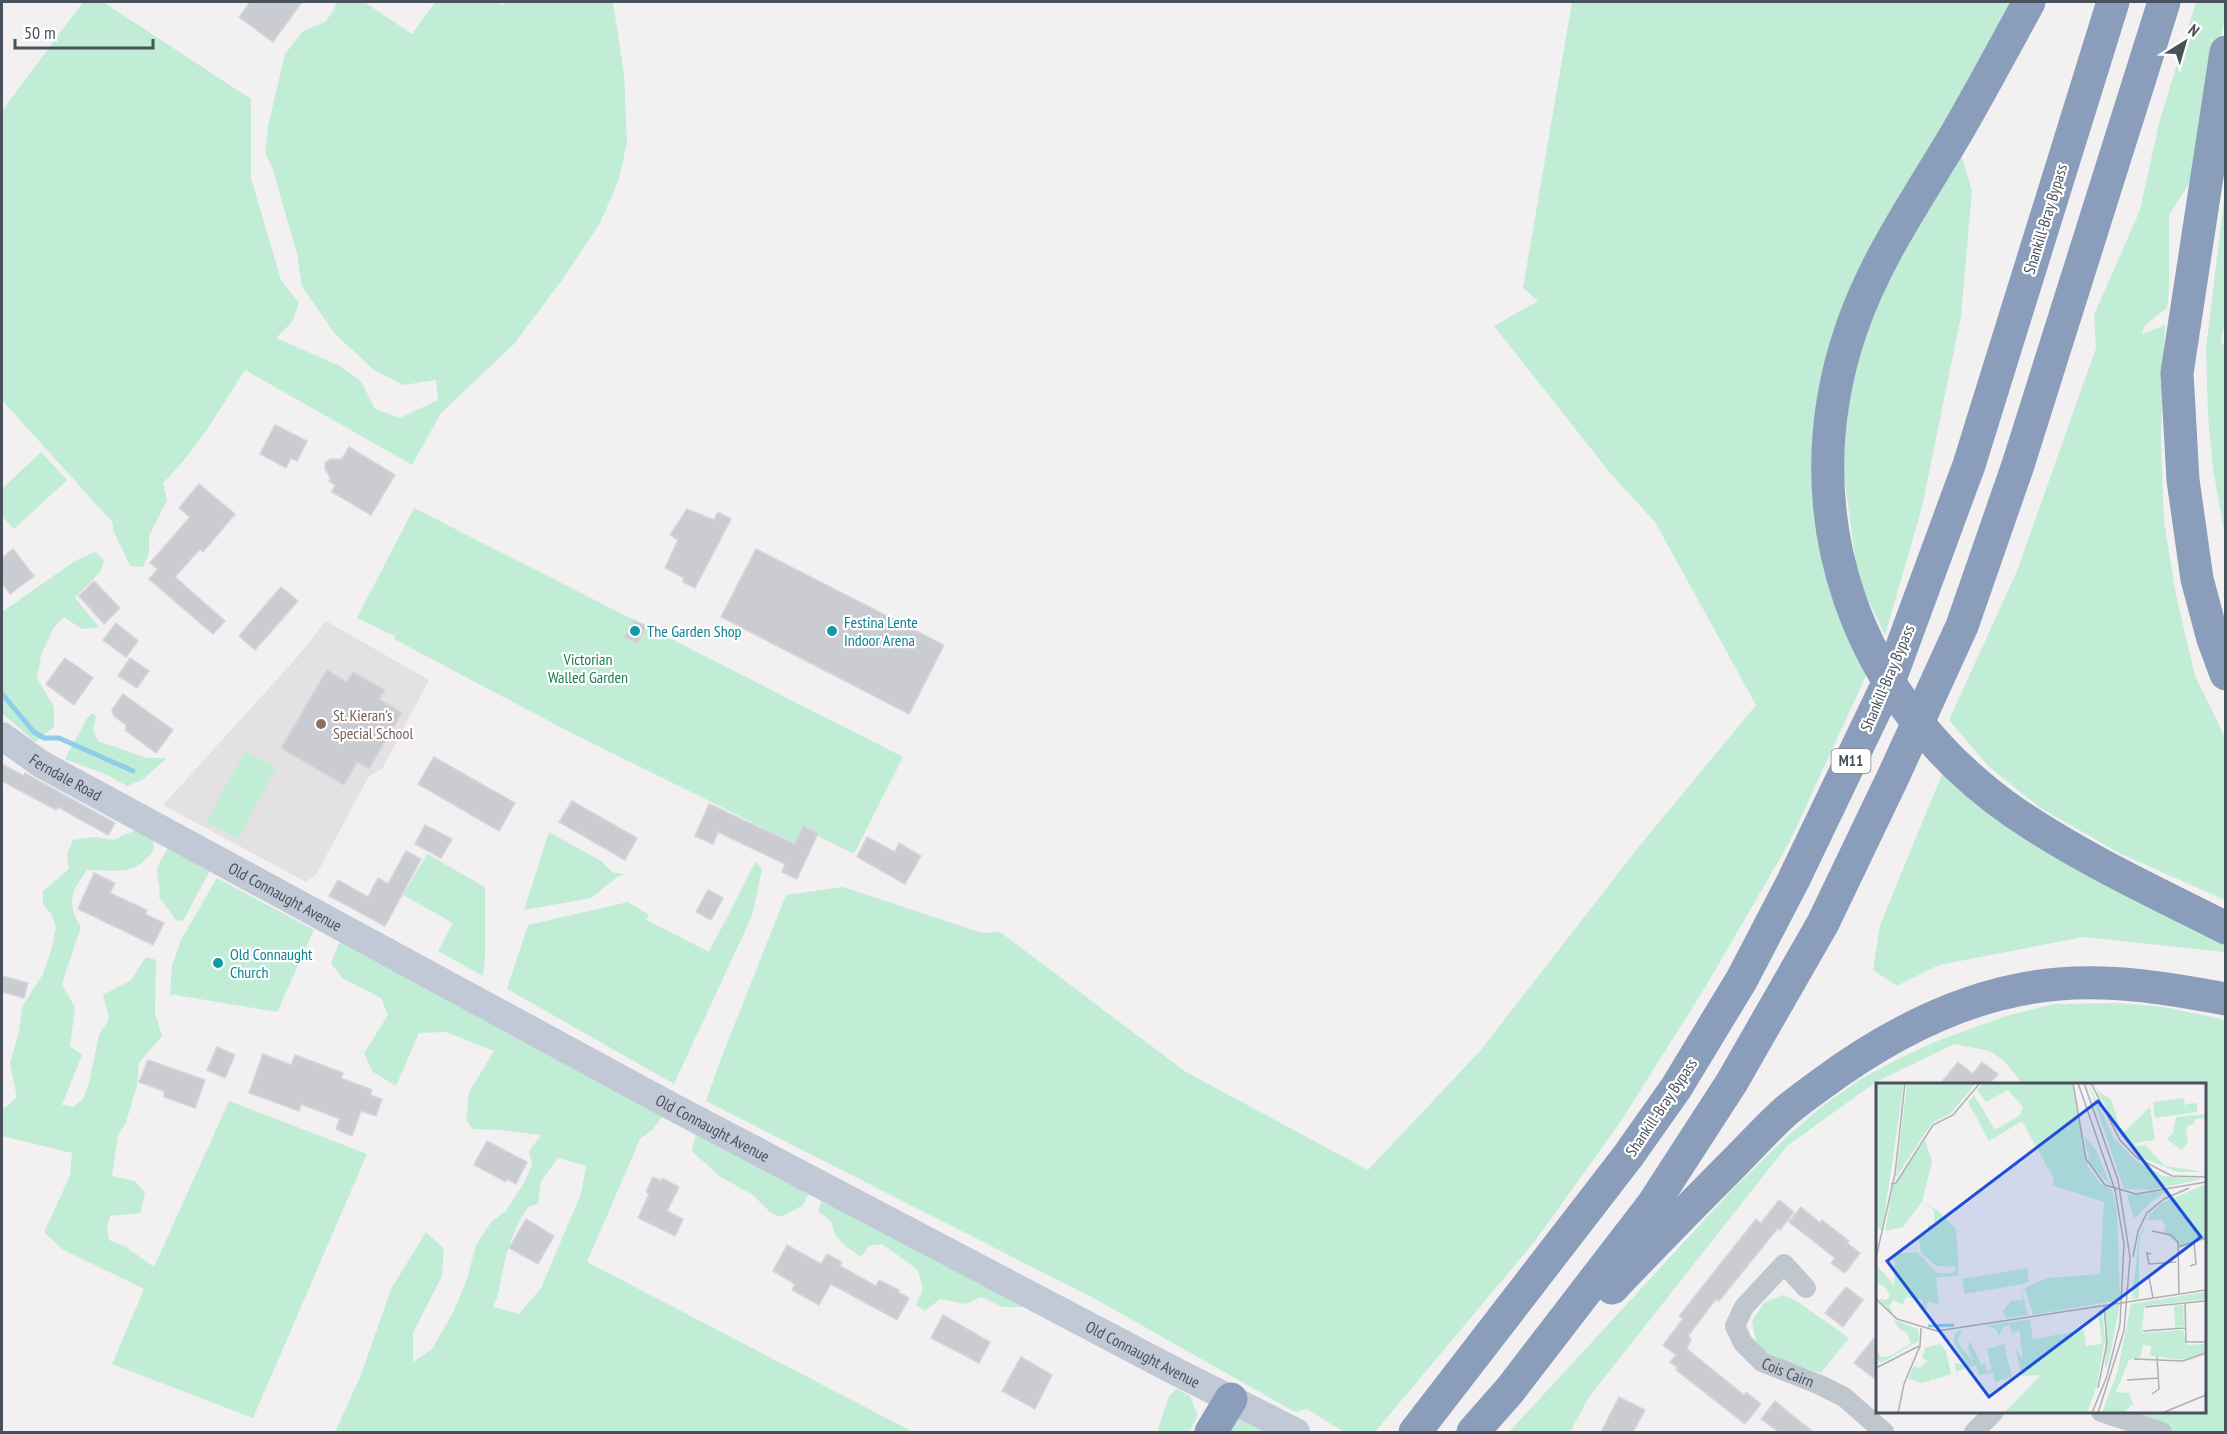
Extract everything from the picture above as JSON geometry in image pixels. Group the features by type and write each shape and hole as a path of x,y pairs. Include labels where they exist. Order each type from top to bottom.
{"highway":[{"path":"2030,2 1956,134 1893,238 1874,275 1851,330 1833,395 1827,443 1830,525 1848,596 1863,633 1881,668 1912,716 1936,745 2013,811 2051,836 2226,928"},
{"name":"Shankill-Bray Bypass","path":"1415,1432 1628,1156 1676,1088 1742,979 1793,881 1890,679 1969,465 2113,2"},
{"name":"M11","path":"1473,1432 1510,1390 1653,1204 1732,1082 1823,923 1962,627 2018,465 2164,2"},
{"path":"2226,52 2177,373 2183,480 2197,579 2213,639 2226,674"},
{"path":"1510,1390 1788,1109 1839,1071 1885,1042 1942,1013 1990,996 2059,984 2110,983 2168,988 2226,999"},
{"path":"1211,1432 1230,1399"}],"street":[{"name":"Ferndale Road","path":"2,736 41,764 134,813"},
{"name":"Old Connaught Avenue","path":"134,813 671,1106 1296,1432"},
{"name":"Cois Cairn","path":"1806,1288 1784,1264 1744,1307 1735,1326 1743,1343 1762,1362 1844,1397 1884,1432"},
{"path":"1974,1432 1993,1413"},
{"path":"2104,1413 2154,1431"}],"shaded area":[{"name":"St. Kieran’s Special School","path":"326,621 429,680 382,769 369,776 316,875 306,882 163,805 299,655"}],"green space":[{"path":"83,2 103,2 251,99 251,178 281,280 299,303 292,322 276,338 340,366 361,381 375,409 400,418 438,400 436,380 404,385 374,370 334,333 302,286 297,254 272,167 265,153 268,126 285,54 303,31 325,22 337,2 364,2 412,34 435,2 498,2 503,5 506,2 613,2 624,73 627,143 618,182 600,223 562,280 514,344 441,413 412,465 245,370 197,443 163,483 167,500 149,536 149,553 143,567 130,566 113,530 113,523 2,400 2,111"},
{"path":"1572,2 2019,2 1823,387 1870,667 1790,841 1706,986 1623,1118 1535,1241 1375,1432 1344,1432 1307,1409 1295,1412 1097,1300 706,1101 786,895 843,887 982,933 1000,932 1186,1072 1368,1170 1480,1051 1637,849 1756,705 1655,522 1611,474 1494,326 1538,301 1523,288"},
{"path":"2196,2 2225,2 2225,18 2190,182 2169,215 2167,308 2144,326 2142,334 2165,325 2161,440 2164,521 2176,595 2195,676 2225,737 2225,900 2121,854 2039,807 1988,766 1949,720 2017,571 2096,348 2094,315 2140,210 2159,123"},
{"path":"1961,154 1972,191 1961,316 1922,507 1885,635 1858,579 1843,468 1849,384 1881,277"},
{"path":"2225,191 2226,315 2221,344 2225,343 2225,535 2213,469 2208,416 2206,349"},
{"path":"41,452 67,480 14,529 2,516 2,489"},
{"name":"Victorian Walled Garden","path":"414,508 903,757 854,854 804,829 796,844 564,729 394,639 395,636 357,618"},
{"path":"95,552 104,560 101,571 75,598 99,627 82,629 64,617 54,627 41,655 37,678 54,707 54,727 35,742 2,713 2,612 75,561"},
{"path":"92,713 96,716 93,730 98,741 147,758 167,758 142,780 127,786 107,775 65,759"},
{"path":"245,751 276,768 238,839 206,822"},
{"path":"1943,772 2225,943 2225,952 2083,937 1939,965 1897,986 1873,970 1880,925"},
{"path":"138,829 152,837 154,849 147,858 140,864 124,870 87,870 74,891 73,911 81,927 62,984 75,1008 70,1046 82,1055 62,1105 73,1107 84,1098 99,1035 109,1019 103,995 131,980 146,957 156,960 155,1013 162,1036 139,1063 137,1086 126,1122 118,1136 112,1176 135,1181 145,1193 140,1213 110,1216 107,1227 109,1240 126,1247 154,1267 229,1101 367,1154 253,1418 112,1364 144,1289 62,1249 44,1232 70,1176 72,1153 2,1136 2,1106 5,1108 17,1097 10,1064 19,1030 22,1007 43,974 56,928 52,915 43,904 43,891 69,869 67,855 73,840 95,837 113,840"},
{"path":"549,832 601,861 612,872 624,874 591,898 524,910"},
{"path":"169,847 210,870 183,921 176,920 159,897 157,870"},
{"path":"427,854 485,887 483,976 438,951 453,923 403,895"},
{"path":"756,861 762,870 752,916 674,1084 507,989 528,925 628,902 649,915 646,920 709,952"},
{"path":"217,878 314,930 277,1012 170,994 172,966 181,940"},
{"path":"340,941 665,1113 653,1129 640,1139 587,1262 913,1432 335,1432 361,1375 391,1289 426,1232 444,1249 442,1276 413,1333 413,1362 432,1349 453,1313 467,1279 476,1245 491,1222 506,1211 525,1181 532,1164 529,1151 541,1135 473,1129 466,1120 469,1092 494,1051 446,1032 419,1033 396,1086 373,1072 364,1053 388,1015 381,998 342,978 331,963","holes":["558,1158 586,1166 581,1194 541,1288 519,1314 493,1307 511,1240 528,1207 538,1204 541,1181"]},
{"path":"2119,1003 2164,1007 2225,1020 2225,1432 2167,1432 2111,1413 2206,1413 2206,1083 2022,1083 2004,1061 1990,1051 1954,1044 1876,1082 1787,1146 1589,1397 1570,1432 1509,1432 1732,1190 1820,1108 1859,1080 1937,1041 2006,1016 2054,1004"},
{"path":"697,1130 810,1191 803,1205 781,1217 770,1212 753,1195 719,1176 692,1151"},
{"path":"823,1198 1027,1307 1002,1307 981,1297 966,1304 940,1299 925,1311 916,1305 923,1289 918,1270 882,1244 869,1246 861,1257 846,1246 835,1234 832,1222 818,1211"},
{"path":"1782,1295 1795,1300 1849,1338 1821,1373 1773,1358 1757,1347 1752,1321 1764,1303"},
{"path":"1177,1389 1190,1396 1198,1415 1189,1432 1157,1432 1169,1396"},
{"path":"1237,1407 1282,1432 1222,1432"}],"building":[{"path":"250,2 302,2 273,42 239,17"},
{"path":"275,425 307,441 297,461 291,458 286,468 260,454"},
{"path":"349,447 395,475 371,515 332,492 335,485 329,481 331,479 325,469 325,463 330,459 342,459"},
{"path":"199,484 235,514 203,552 200,549 175,577 225,621 213,634 149,579 158,569 150,563 190,517 179,508"},
{"path":"687,509 714,520 718,512 731,519 695,588 683,582 684,578 665,568 678,540 670,535"},
{"path":"13,549 34,576 10,594 2,583 2,558"},
{"name":"Festina Lente Indoor Arena","path":"756,549 944,645 909,714 721,617"},
{"path":"94,581 120,608 104,624 79,596"},
{"path":"281,587 298,601 255,650 239,636"},
{"name":"The Garden Shop","path":"634,620 646,626 637,644 625,637"},
{"path":"116,623 138,641 126,657 103,640"},
{"path":"65,658 93,678 74,705 46,684"},
{"path":"130,658 149,671 137,688 118,676"},
{"path":"327,670 347,682 353,672 385,690 379,699 402,713 369,769 357,762 344,785 281,748"},
{"path":"123,694 173,730 156,753 125,730 126,725 114,716 112,710"},
{"path":"434,757 515,803 499,831 418,784"},
{"path":"2,764 24,776 25,773 115,823 108,835 58,807 56,810 2,781"},
{"path":"572,801 637,838 625,860 559,822"},
{"path":"709,804 795,844 803,826 818,833 797,879 782,872 785,864 718,832 713,844 695,836"},
{"path":"425,825 452,839 441,858 415,844"},
{"path":"867,837 895,852 899,843 921,856 905,884 857,857"},
{"path":"406,851 421,859 385,926 329,896 338,880 368,897 378,878 388,884"},
{"path":"94,873 115,883 110,893 147,910 145,914 164,923 153,945 78,909"},
{"path":"708,890 723,898 711,920 696,912"},
{"path":"2,976 28,983 24,998 2,992"},
{"path":"217,1047 235,1055 225,1078 207,1070"},
{"path":"263,1054 291,1065 295,1055 343,1073 341,1078 372,1090 370,1095 382,1099 376,1116 361,1111 352,1136 336,1129 340,1119 301,1104 299,1111 249,1093"},
{"path":"148,1060 205,1080 195,1108 164,1097 164,1091 139,1082"},
{"path":"1958,1062 1973,1074 1982,1062 1998,1074 1990,1083 1941,1083"},
{"path":"487,1141 527,1162 516,1184 507,1179 506,1182 474,1165"},
{"path":"653,1177 661,1181 662,1178 679,1187 667,1211 683,1219 675,1236 638,1218 649,1194 646,1192"},
{"path":"1779,1200 1794,1212 1780,1230 1778,1228 1719,1301 1716,1299 1688,1336 1691,1339 1687,1349 1744,1395 1746,1392 1761,1404 1745,1424 1676,1370 1678,1368 1670,1362 1676,1355 1663,1345 1683,1319 1679,1316 1756,1219 1761,1223"},
{"path":"1801,1207 1820,1223 1822,1220 1849,1241 1847,1243 1860,1253 1845,1273 1831,1263 1835,1258 1789,1222"},
{"path":"526,1219 554,1236 538,1264 509,1248"},
{"path":"787,1245 821,1264 827,1254 842,1262 840,1266 876,1286 879,1280 899,1290 898,1292 909,1298 897,1320 831,1284 819,1305 792,1290 795,1284 773,1271"},
{"path":"1846,1287 1863,1300 1843,1327 1825,1313"},
{"path":"943,1315 990,1342 979,1363 931,1338"},
{"path":"1876,1336 1876,1380 1854,1363"},
{"path":"1021,1357 1052,1375 1035,1409 1002,1391"},
{"path":"1619,1397 1645,1410 1633,1432 1601,1432"},
{"path":"1775,1401 1814,1432 1779,1432 1761,1419"}],"waterway":[{"path":"2,694 34,732 44,738 59,738 133,771"}],"place":[{"name":"The Garden Shop","path":"635,631"},
{"name":"Festina Lente Indoor Arena","path":"832,631"},
{"name":"St. Kieran’s Special School","path":"321,724"},
{"name":"Old Connaught Church","path":"218,963"}]}
